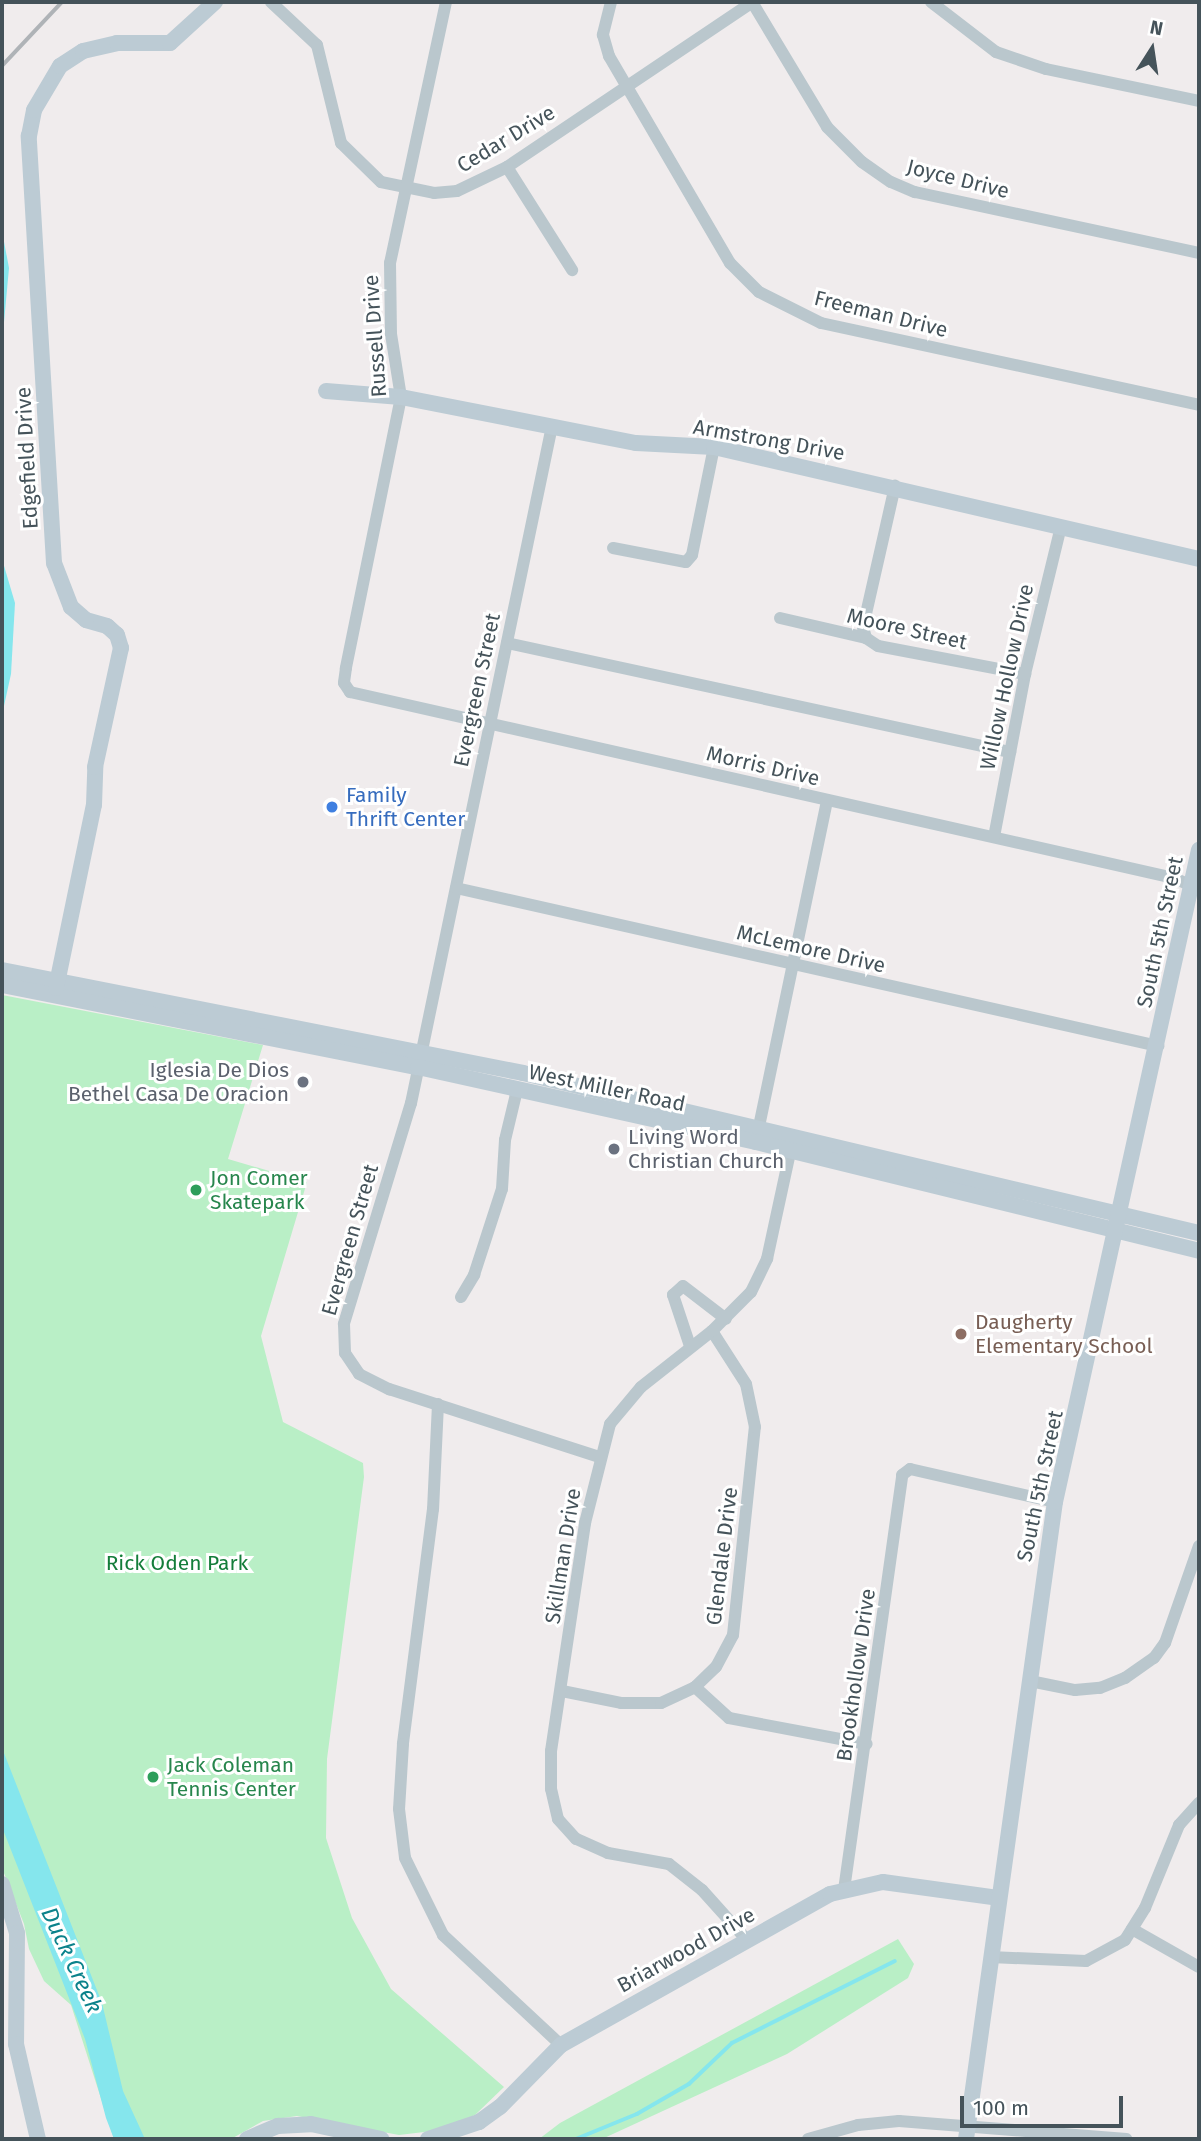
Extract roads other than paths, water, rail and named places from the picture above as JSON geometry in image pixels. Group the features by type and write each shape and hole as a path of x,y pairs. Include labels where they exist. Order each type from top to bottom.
{"street":[{"name":"Edgefield Drive","path":"56,987 94,806 95,767 121,648 117,635 107,626 86,620 71,607 54,563 29,136 34,110 60,66 83,51 117,43 170,44 215,2"},
{"name":"Cedar Drive","path":"271,2 317,45 341,143 382,182 433,193 457,191 507,167 753,2"},
{"name":"Russell Drive","path":"346,668 401,397 388,305 390,263 446,2"},
{"name":"Freeman Drive","path":"611,2 603,35 609,56 730,263 759,292 788,309 821,323 1199,405"},
{"name":"Joyce Drive","path":"753,2 827,127 862,162 891,182 915,192 1199,253"},
{"path":"931,2 996,52 1046,69 1199,101"},
{"path":"507,167 572,270"},
{"name":"Armstrong Drive","path":"326,391 401,397 636,443 714,447 895,486 1199,559"},
{"name":"Evergreen Street","path":"552,426 420,1059 344,1324 345,1353 359,1374 438,1404 599,1457"},
{"path":"613,548 686,562 692,555 714,447"},
{"path":"866,638 865,615 895,486"},
{"name":"Willow Hollow Drive","path":"994,838 1025,674 1061,526"},
{"name":"Moore Street","path":"780,618 866,638 878,646 1025,674"},
{"path":"507,643 1010,752"},
{"name":"Morris Drive","path":"346,668 344,683 351,692 1174,878 1195,888"},
{"path":"757,1134 827,800"},
{"name":"South 5th Street","path":"967,2133 1055,1502 1195,888 1199,849"},
{"name":"McLemore Drive","path":"456,888 1158,1046"},
{"name":"West Miller Road","path":"2,970 56,987 420,1059 757,1134 791,1152 1199,1251"},
{"name":"West Miller Road","path":"2,985 56,987"},
{"name":"West Miller Road","path":"420,1059 517,1090 757,1134 794,1136 1199,1233"},
{"path":"461,1297 474,1275 502,1189 505,1140 517,1090"},
{"name":"Skillman Drive","path":"746,1939 702,1890 675,1868 597,1849 576,1839 558,1819 551,1788 551,1751 585,1523 599,1457 622,1407 690,1346 726,1319 751,1292 767,1259 794,1136"},
{"path":"690,1346 673,1295 683,1286 726,1319"},
{"name":"Glendale Drive","path":"562,1691 621,1703 660,1703 695,1687 716,1667 733,1635 755,1427 746,1384 712,1331"},
{"path":"438,1404 433,1509 403,1744 399,1809 405,1858 443,1935 561,2045"},
{"name":"Brookhollow Drive","path":"844,1890 867,1744 902,1475 910,1469 1055,1502"},
{"path":"1030,1681 1076,1690 1100,1688 1125,1678 1154,1658 1165,1643 1199,1546"},
{"path":"695,1687 729,1717 867,1744"},
{"path":"990,1957 1086,1961 1115,1947 1132,1929 1170,1842 1199,1803"},
{"name":"Briarwood Drive","path":"428,2139 479,2122 500,2107 561,2045 746,1939 844,1890 883,1882 998,1898"},
{"path":"2,1884 16,1933 8,2024 38,2139"},
{"path":"1132,1929 1199,1967"},
{"path":"808,2139 858,2125 898,2121 967,2133 1126,2139"},
{"path":"247,2139 278,2126 311,2124 381,2139"}],"water":[{"path":"2,231 9,268 2,344"},
{"path":"2,559 15,603 11,674 2,715"},
{"name":"Duck Creek","path":"2,1748 102,2003 123,2091 145,2139 114,2139 106,2118 85,2039 2,1827"}],"waterway":[{"path":"576,2139 637,2114 689,2084 732,2043 895,1961"}],"railway":[{"path":"2,66 62,2"}],"place":[{"name":"Family Thrift Center","path":"332,807"},
{"name":"Iglesia De Dios Bethel Casa De Oracion","path":"303,1082"},
{"name":"Living Word Christian Church","path":"614,1149"},
{"name":"Jon Comer Skatepark","path":"196,1190"},
{"name":"Daugherty Elementary School","path":"961,1334"},
{"name":"Jack Coleman Tennis Center","path":"153,1777"}],"park label":[{"name":"Rick Oden Park","path":"177,1563"}]}
